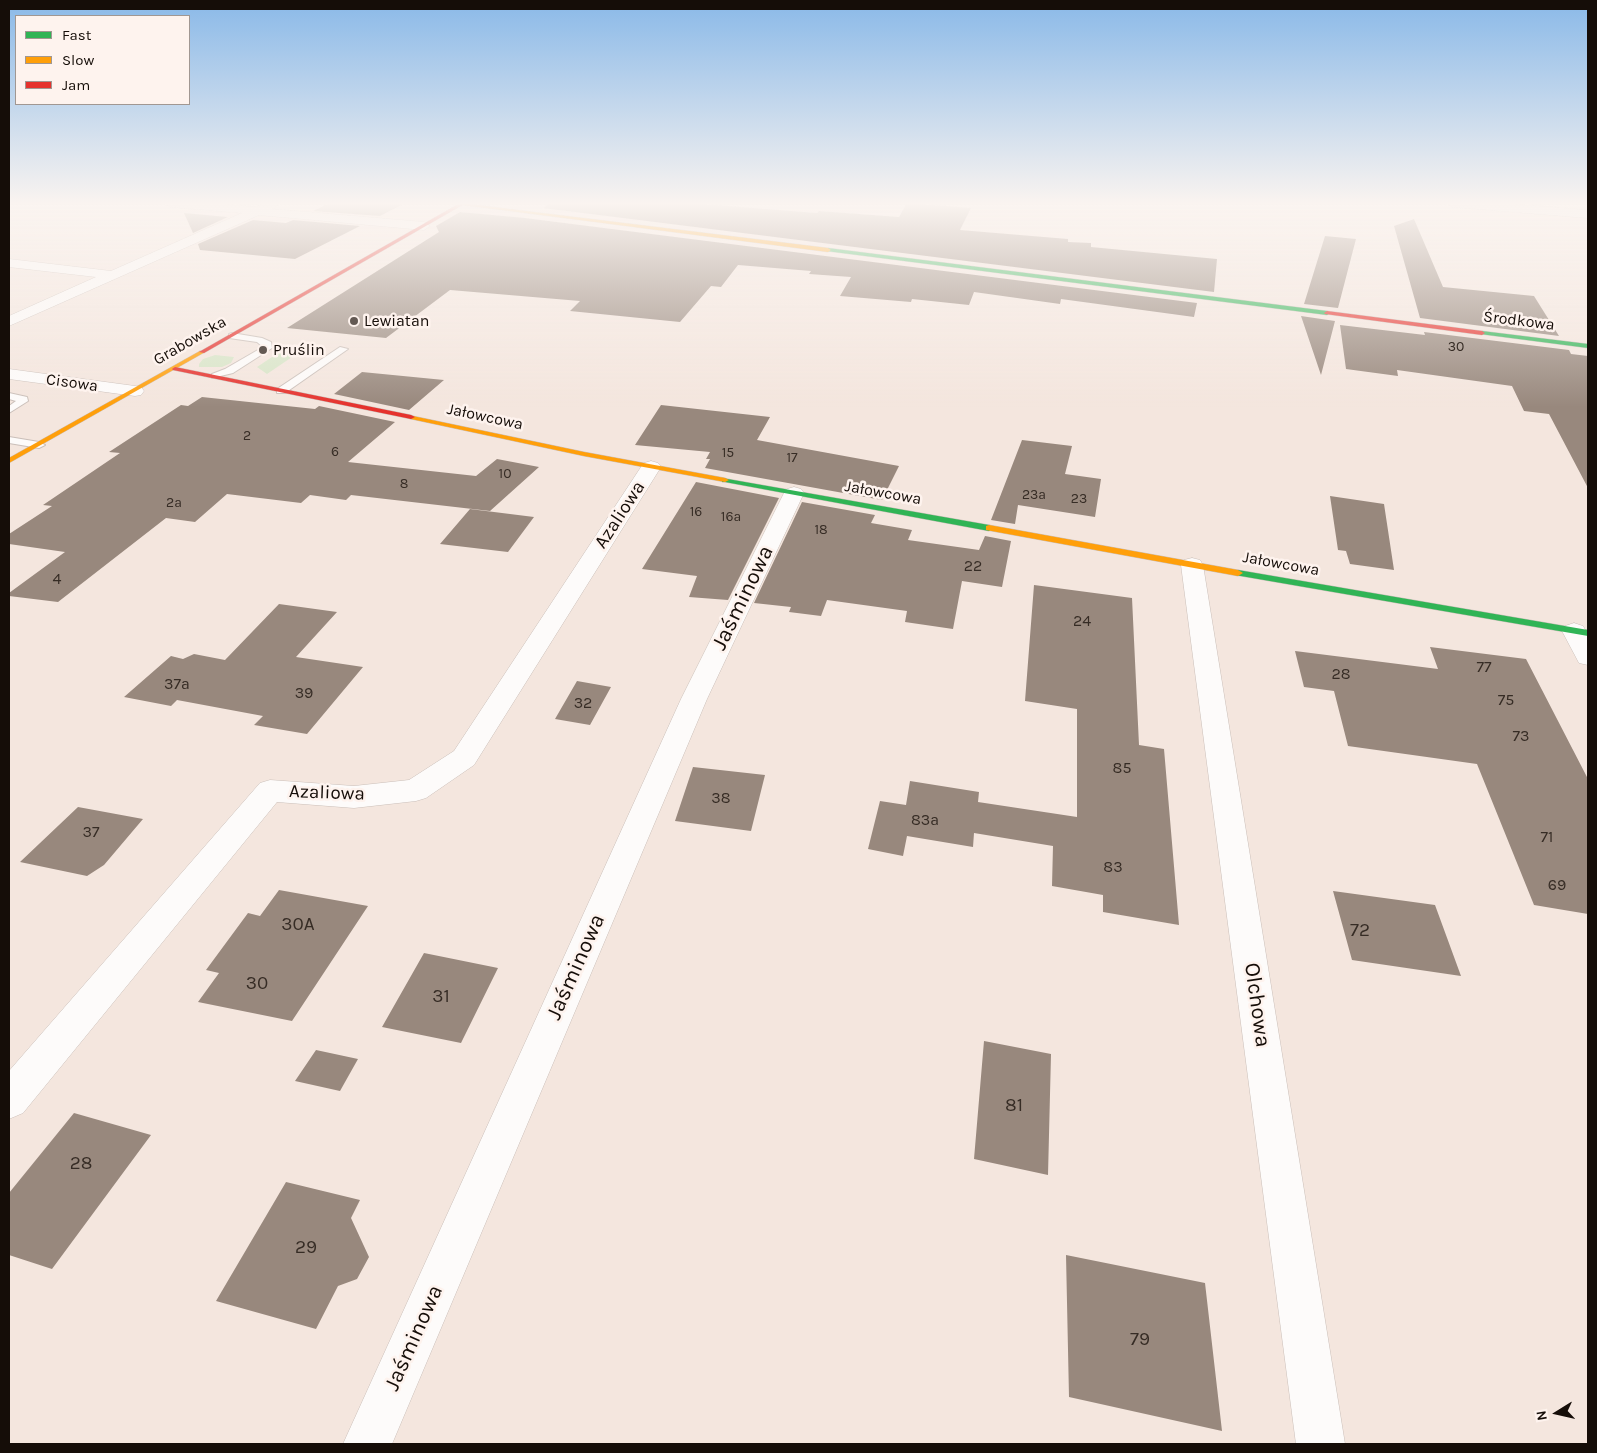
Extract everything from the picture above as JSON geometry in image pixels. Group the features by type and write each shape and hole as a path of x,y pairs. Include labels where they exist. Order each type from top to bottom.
{"street":[{"path":"77,271 114,275"},
{"path":"9,321 123,271"},
{"name":"Grabowska","path":"9,461 135,392 346,271"},
{"name":"Środkowa","path":"993,271 1588,346"},
{"name":"Jałowcowa","path":"175,369 651,466 794,493 1192,565 1581,632"},
{"name":"Cisowa","path":"9,374 135,392"},
{"name":"Azaliowa","path":"9,1100 270,791 354,798 416,790 464,758 651,466"},
{"name":"Jaśminowa","path":"367,1444 694,699 794,493"},
{"name":"Olchowa","path":"1192,565 1321,1444"},
{"path":"1581,632 1588,657"}],"lane":[{"path":"216,376 229,371 267,348 268,344 259,340 232,336"},
{"path":"281,391 343,349"},
{"path":"9,396 23,399 23,402 9,410"},
{"path":"9,440 39,445"}],"green space":[{"path":"281,351 301,351 267,374 257,367"},
{"path":"215,355 234,357 231,363 222,367 199,367 203,359"}],"building":[{"path":"378,271 734,271 721,287 711,286 680,322 570,311 580,301 450,290 386,338 287,328"},
{"path":"809,271 942,271 1197,303 1194,317 1061,299 1060,304 974,292 969,305 912,299 911,302 840,296 851,277 809,274 811,271"},
{"path":"1045,271 1216,271 1214,292"},
{"path":"1314,271 1348,271 1338,308 1304,304"},
{"path":"1407,271 1436,271 1443,287 1534,296 1559,336 1420,318"},
{"path":"1301,316 1335,321 1321,375"},
{"path":"1340,325 1425,335 1424,332 1569,350 1571,354 1588,356 1588,488 1549,414 1524,411 1512,386 1397,370 1398,376 1346,369"},
{"path":"362,372 444,380 409,410 334,394"},
{"path":"202,397 315,409 319,406 395,422 348,462 476,476 497,459 539,467 490,511 351,495 346,500 310,495 301,503 227,494 195,522 166,518 58,602 9,596 9,593 65,552 9,544 9,534 52,506 43,505 120,453 109,452 181,405 188,406"},
{"path":"661,405 770,417 757,440 899,466 882,500 705,468 710,459 706,459 710,452 635,445"},
{"path":"1022,440 1072,446 1065,474 1101,479 1095,517 1018,505 1015,524 991,520"},
{"path":"696,482 779,498 728,600 689,597 697,576 642,569"},
{"path":"1330,496 1384,504 1394,570 1350,564 1346,551 1338,550"},
{"path":"802,502 875,515 871,523 912,530 908,540 979,550 985,536 1011,541 1002,587 962,581 953,629 905,622 907,611 827,600 821,616 789,612 791,607 754,603"},
{"path":"470,509 534,517 508,552 440,544"},
{"path":"1034,585 1132,598 1139,745 1164,749 1179,925 1103,912 1103,895 1052,886 1053,846 974,833 973,847 907,836 903,856 868,849 880,801 906,805 910,781 979,792 978,802 1077,817 1077,709 1025,701"},
{"path":"279,604 337,612 296,657 363,667 307,734 254,725 263,716 177,700 171,706 124,697 171,656 183,659 194,654 225,660"},
{"path":"1430,647 1526,659 1588,779 1588,914 1534,905 1477,764 1348,746 1334,691 1304,687 1295,651 1438,669"},
{"path":"577,681 611,687 590,725 555,719"},
{"path":"693,767 765,775 751,831 675,821"},
{"path":"78,807 143,819 104,865 87,876 20,862"},
{"path":"279,890 368,906 292,1021 198,1002 219,973 206,970 248,913 260,916"},
{"path":"1333,891 1435,905 1461,976 1352,960"},
{"path":"424,953 498,968 461,1043 382,1027"},
{"path":"984,1041 1051,1054 1048,1175 974,1159"},
{"path":"316,1050 358,1059 340,1091 295,1081"},
{"path":"74,1113 151,1135 52,1269 9,1255 9,1193"},
{"path":"286,1182 360,1200 351,1218 369,1257 357,1279 338,1286 316,1329 216,1301"},
{"path":"1066,1255 1205,1283 1222,1431 1069,1397"}],"traffic: fast":[{"path":"993,271 1327,313"},
{"path":"1482,333 1588,346"},
{"path":"725,480 989,528"},
{"path":"1238,573 1588,633"}],"traffic: slow":[{"path":"9,461 202,352"},
{"path":"411,417 584,454 725,480"},
{"path":"989,528 1238,573"}],"traffic: jam":[{"path":"202,352 345,271"},
{"path":"1327,313 1482,333"},
{"path":"175,369 411,417"}],"place":[{"name":"Lewiatan","path":"354,321"},
{"name":"Pruślin","path":"263,350"}]}
